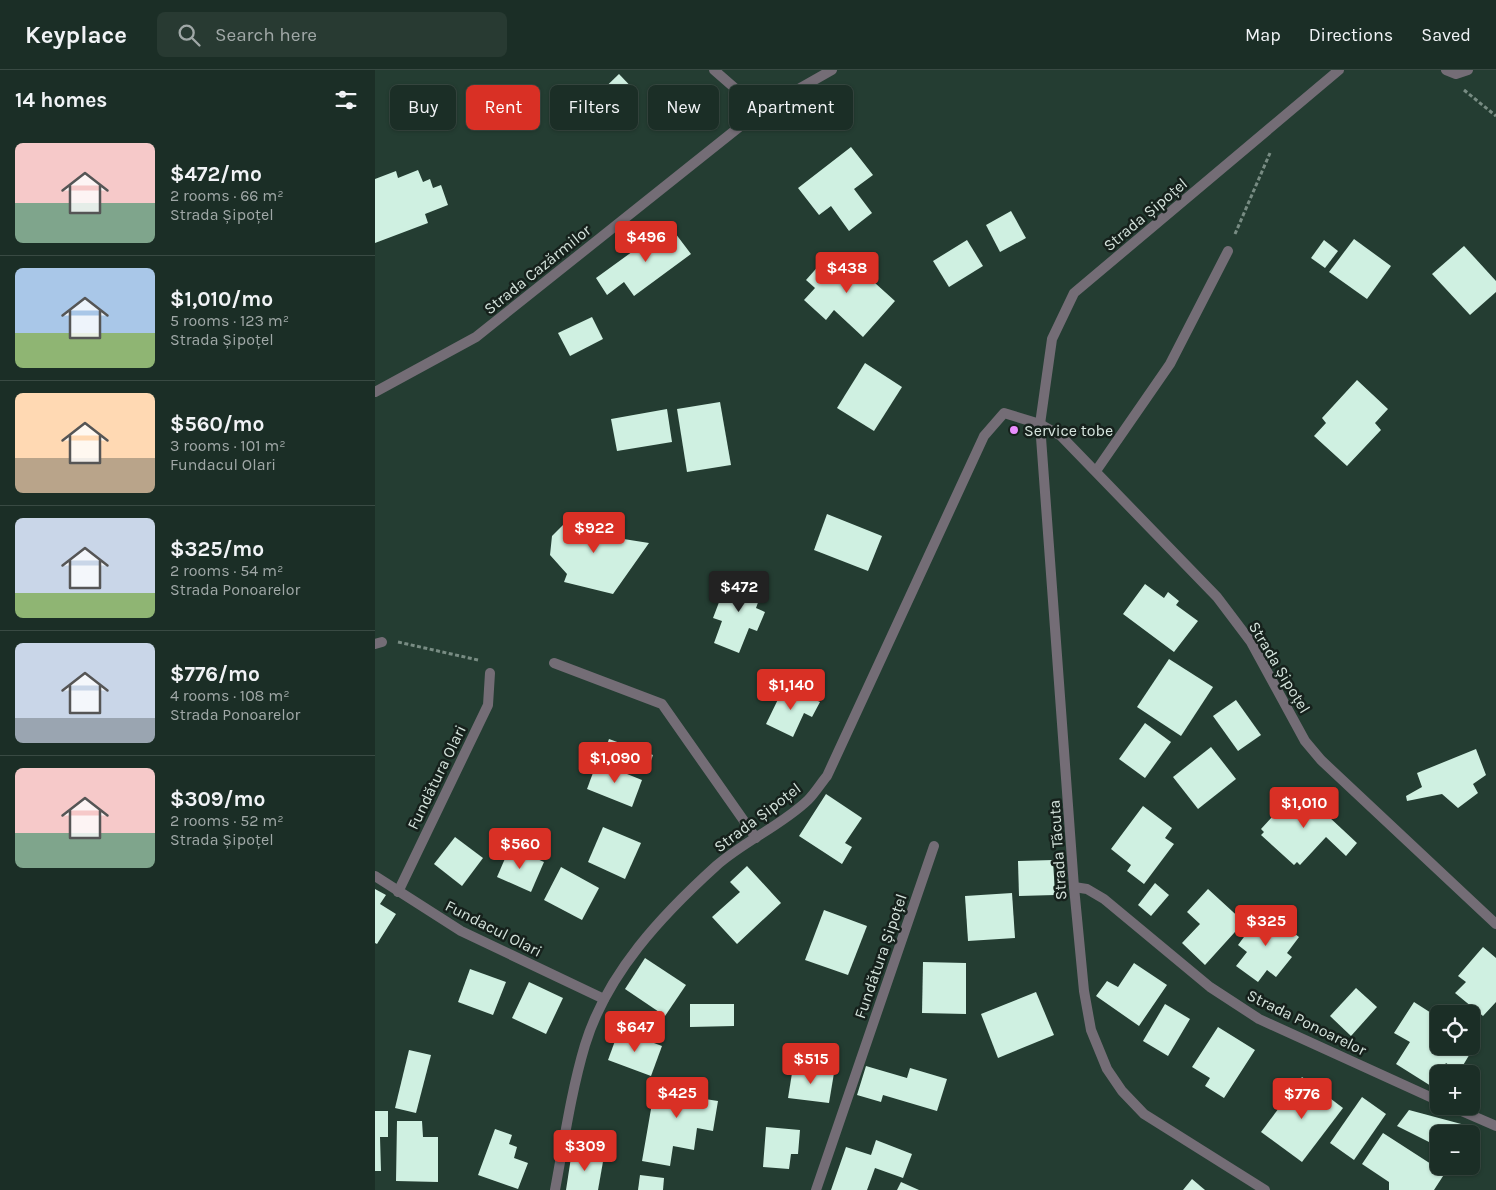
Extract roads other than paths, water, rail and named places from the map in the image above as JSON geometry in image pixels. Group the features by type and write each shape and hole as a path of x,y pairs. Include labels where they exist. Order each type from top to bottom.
{"street":[{"path":"714,70 731,85"},
{"name":"Strada Cazărmilor","path":"806,85 832,70"},
{"name":"Strada Șipoțel","path":"1040,424 1052,339 1074,293 1339,70"},
{"path":"1446,70 1456,74 1469,70"},
{"name":"Strada Cazărmilor","path":"375,392 476,337 735,130"},
{"path":"1096,471 1170,364 1228,251"},
{"name":"Strada Șipoțel","path":"555,1190 585,1044 604,999 633,954 665,915 718,865 809,799 827,776 984,436 1004,413 1040,424 1061,436 1096,471 1217,597 1251,642 1305,740 1321,760 1496,924"},
{"name":"Strada Tăcuta","path":"1040,424 1074,887 1083,991 1091,1030 1107,1069 1122,1091 1144,1114 1265,1190"},
{"path":"554,664 662,704 756,838"},
{"name":"Fundătura Olari","path":"398,892 488,705 489,673"},
{"name":"Fundătura Șipoțel","path":"816,1190 934,846"},
{"name":"Fundacul Olari","path":"375,876 461,931 604,999"},
{"name":"Strada Ponoarelor","path":"1074,887 1087,890 1105,899 1211,987 1259,1019 1430,1097"},
{"path":"1471,1115 1496,1126"}],"place":[{"name":"Service tobe","path":"1014,430"}]}
